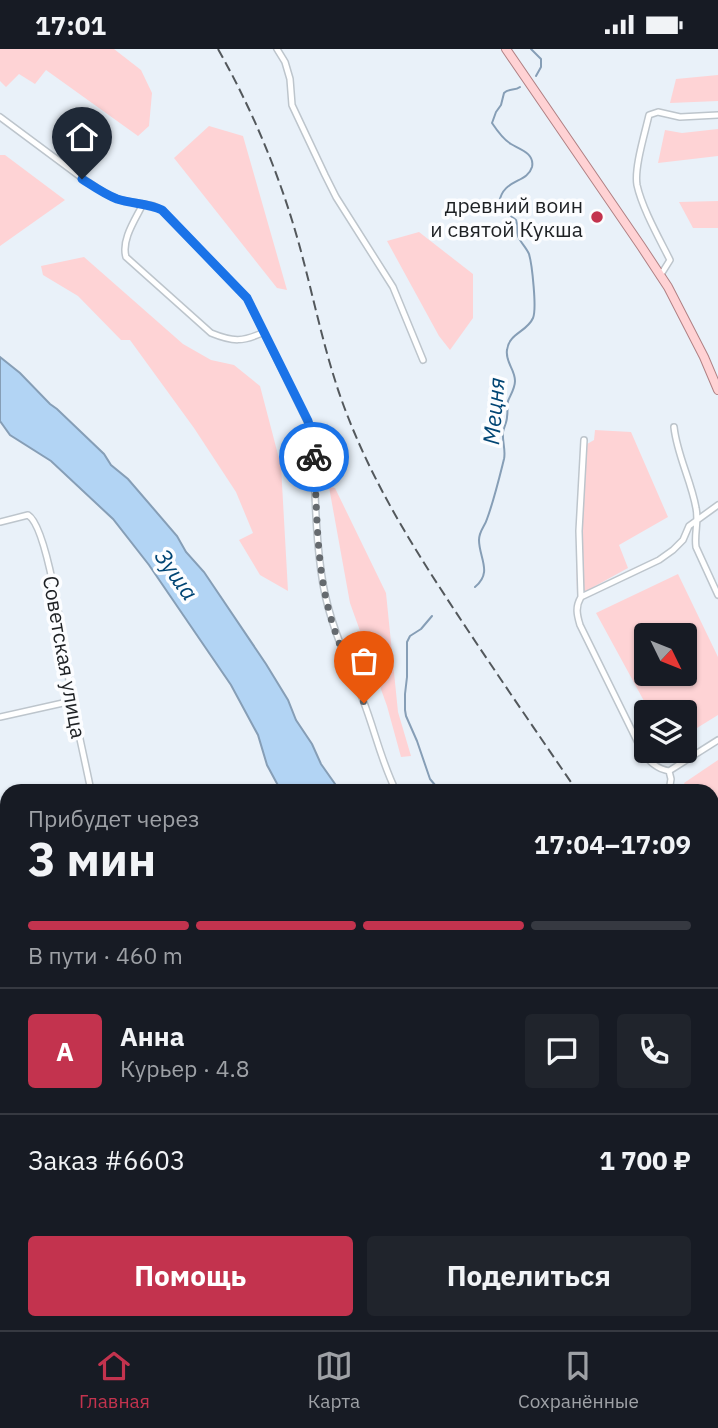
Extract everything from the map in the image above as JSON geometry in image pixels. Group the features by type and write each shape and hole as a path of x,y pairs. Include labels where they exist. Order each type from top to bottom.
{"main road":[{"path":"506,49 660,276 685,317 718,390"}],"street":[{"path":"278,49 290,79 292,105 336,197 393,287 424,360"},
{"path":"660,276 670,260 637,183 649,115 658,112 680,117 718,115"},
{"path":"0,117 82,179 108,195 162,210 247,298 311,429 318,534 328,608 364,703 384,768 392,784"},
{"path":"142,204 129,233 124,252 126,257 211,333 226,339 240,340 264,332"},
{"path":"674,427 676,444 696,508 696,547 718,595"},
{"path":"584,440 579,531 581,597 577,604 580,625 624,718 651,763 669,771 718,740"},
{"path":"581,597 659,561 683,540 689,526 718,505"},
{"name":"Советская улица","path":"0,522 28,515 36,524 60,618 72,701 90,784"},
{"path":"0,717 72,701"},
{"path":"669,771 670,784"}],"shaded area":[{"path":"0,49 114,49 141,70 152,93 149,126 138,136 46,70 35,84 19,74 6,87 0,81"},
{"path":"718,75 718,101 670,103 676,79"},
{"path":"209,126 243,136 287,290 277,288 174,158"},
{"path":"718,129 718,156 658,163 665,130 682,133"},
{"path":"0,155 5,155 65,200 0,246"},
{"path":"718,201 718,228 693,228 679,202"},
{"path":"419,232 473,274 473,318 450,350 439,336 387,241"},
{"path":"84,257 183,344 211,360 234,365 260,386 281,466 288,591 260,575 239,540 253,533 236,492 194,428 130,340 121,340 78,296 43,275 41,266"},
{"path":"595,430 631,432 668,517 619,545 628,568 577,596 576,533 582,447 594,440"},
{"path":"329,487 335,488 386,593 398,712 411,756 401,757 387,706 350,603"},
{"path":"678,574 718,657 718,715 697,728 697,700 643,700 636,686 697,686 697,623 634,623 634,683 596,613"},
{"path":"718,760 718,784 684,783"}],"water":[{"name":"Зуша","path":"0,357 104,454 177,536 266,664 321,764 335,784 277,784 267,765 258,735 231,685 149,565 113,519 51,461 10,435 0,421"}],"waterway":[{"name":"Мецня","path":"531,49 541,59 541,67 536,76"},
{"name":"Мецня","path":"475,587 484,570 479,537 492,504 504,459 503,432 508,401 515,384 507,358 508,344 530,323 534,313 534,286 529,254 518,236 516,220 503,210 499,203 505,189 525,176 532,167 532,162 526,152 506,140 492,123 504,93 520,87"},
{"name":"Мецня","path":"432,616 407,642 405,710 434,784"}],"railway":[{"path":"218,49 243,96 274,169 299,244 333,375 373,473 434,578 572,784"}],"way so far":[{"path":"314,457 318,534 328,608 364,703"}],"place":[{"name":"древний воин и святой Кукша","path":"597,217"}],"route":[{"path":"82,179 120,200 162,210 247,298 308,421 314,457"}]}
